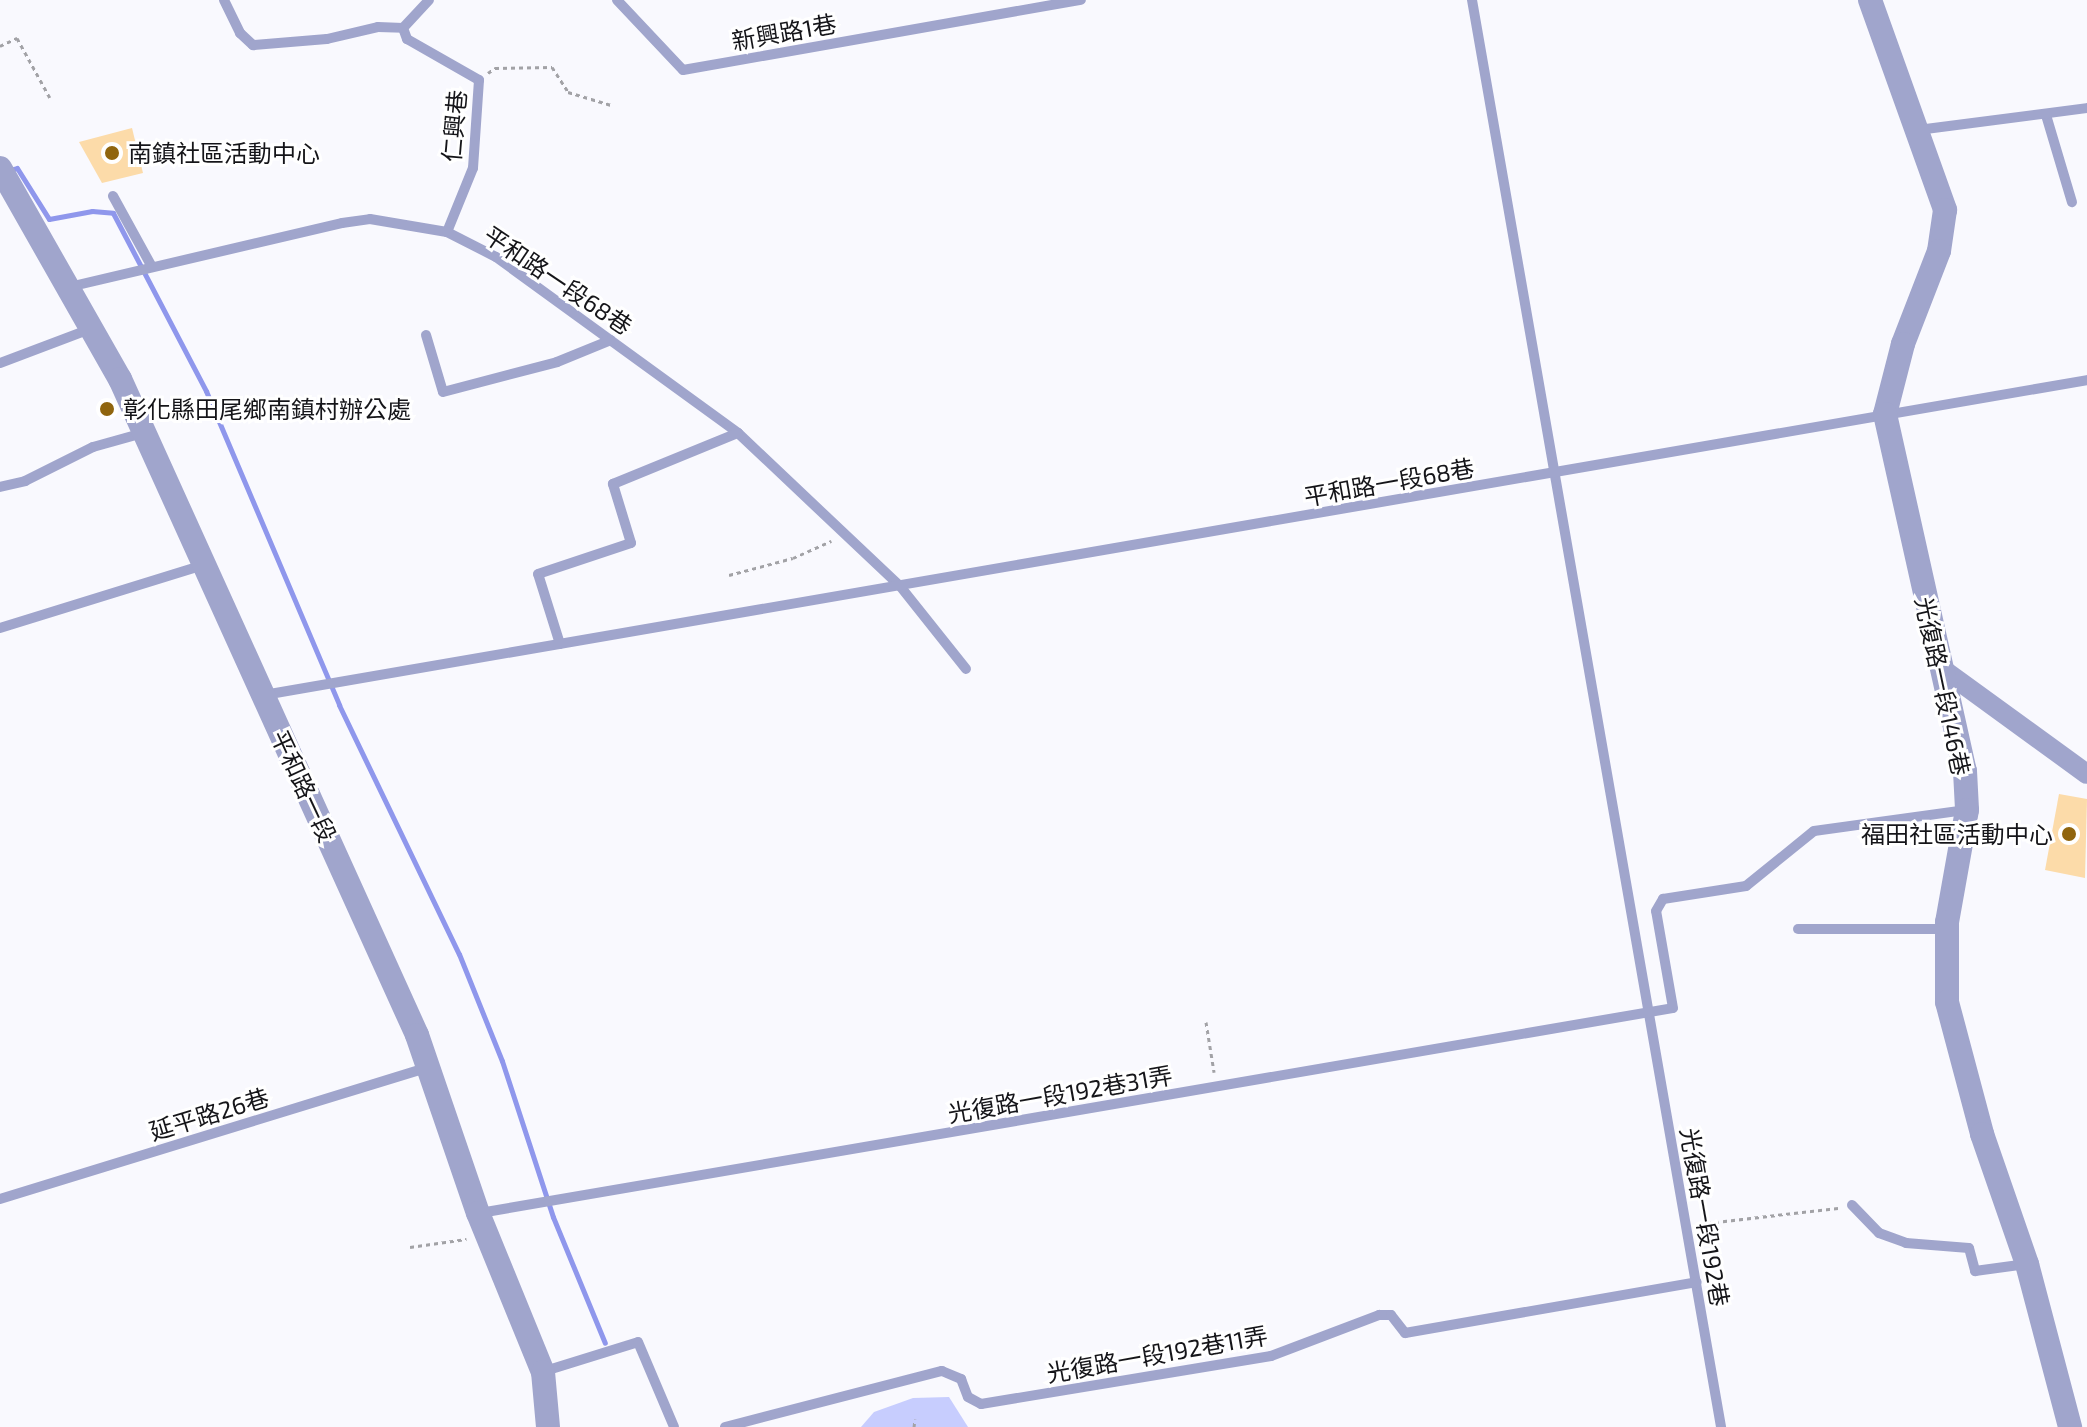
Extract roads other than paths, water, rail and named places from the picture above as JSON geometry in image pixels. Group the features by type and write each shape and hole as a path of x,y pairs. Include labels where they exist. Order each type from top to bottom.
{"street":[{"path":"1870,0 1942,193 1945,225 1885,414"},
{"name":"平和路一段","path":"0,168 92,328 145,433 430,1067 482,1225 543,1372 548,1416"},
{"name":"光復路一段146巷","path":"1885,414 1965,771 1967,810 1947,929 1947,1002 1982,1134 2027,1264 2070,1427"},
{"path":"1941,668 2087,774"}],"lane":[{"path":"224,0 240,33 253,45 327,39 378,27 403,28 429,0"},
{"name":"新興路1巷","path":"617,0 683,70 1081,0"},
{"name":"光復路一段192巷","path":"1472,0 1721,1427"},
{"name":"仁興巷","path":"403,28 407,39 479,80 473,168 447,232"},
{"path":"1918,130 2087,108"},
{"path":"2046,115 2072,202"},
{"path":"113,196 151,265"},
{"name":"平和路一段68巷","path":"69,287 151,265 370,219 447,232 496,257 738,433 900,586"},
{"path":"0,363 92,328"},
{"path":"426,335 443,392 557,362 611,340"},
{"name":"平和路一段68巷","path":"262,695 2087,380"},
{"path":"0,487 25,481 93,447 145,433"},
{"path":"560,644 538,574 631,543 613,484 738,433"},
{"path":"0,628 203,565"},
{"path":"900,586 966,669"},
{"path":"1649,1014 1673,1008 1656,911 1663,899 1746,886 1814,831 1967,810"},
{"path":"1798,929 1947,929"},
{"name":"光復路一段192巷31弄","path":"482,1225 1216,1087 1649,1014"},
{"name":"延平路26巷","path":"0,1199 430,1067"},
{"path":"1852,1205 1879,1233 1893,1238 1969,1248 1975,1271 2027,1264"},
{"name":"光復路一段192巷11弄","path":"725,1427 942,1371 961,1379 968,1397 981,1404 1271,1356 1379,1315 1391,1315 1405,1333 1697,1282"},
{"path":"543,1372 638,1342 674,1427"},
{"path":"548,1416 564,1427"}],"waterway":[{"path":"10,170 17,168 49,219 92,211 113,213 206,391 339,705 459,954 502,1061 553,1217 605,1343"}],"place":[{"name":"南鎮社區活動中心","path":"112,153"},
{"name":"彰化縣田尾鄉南鎮村辦公處","path":"107,409"},
{"name":"福田社區活動中心","path":"2069,834"}]}
